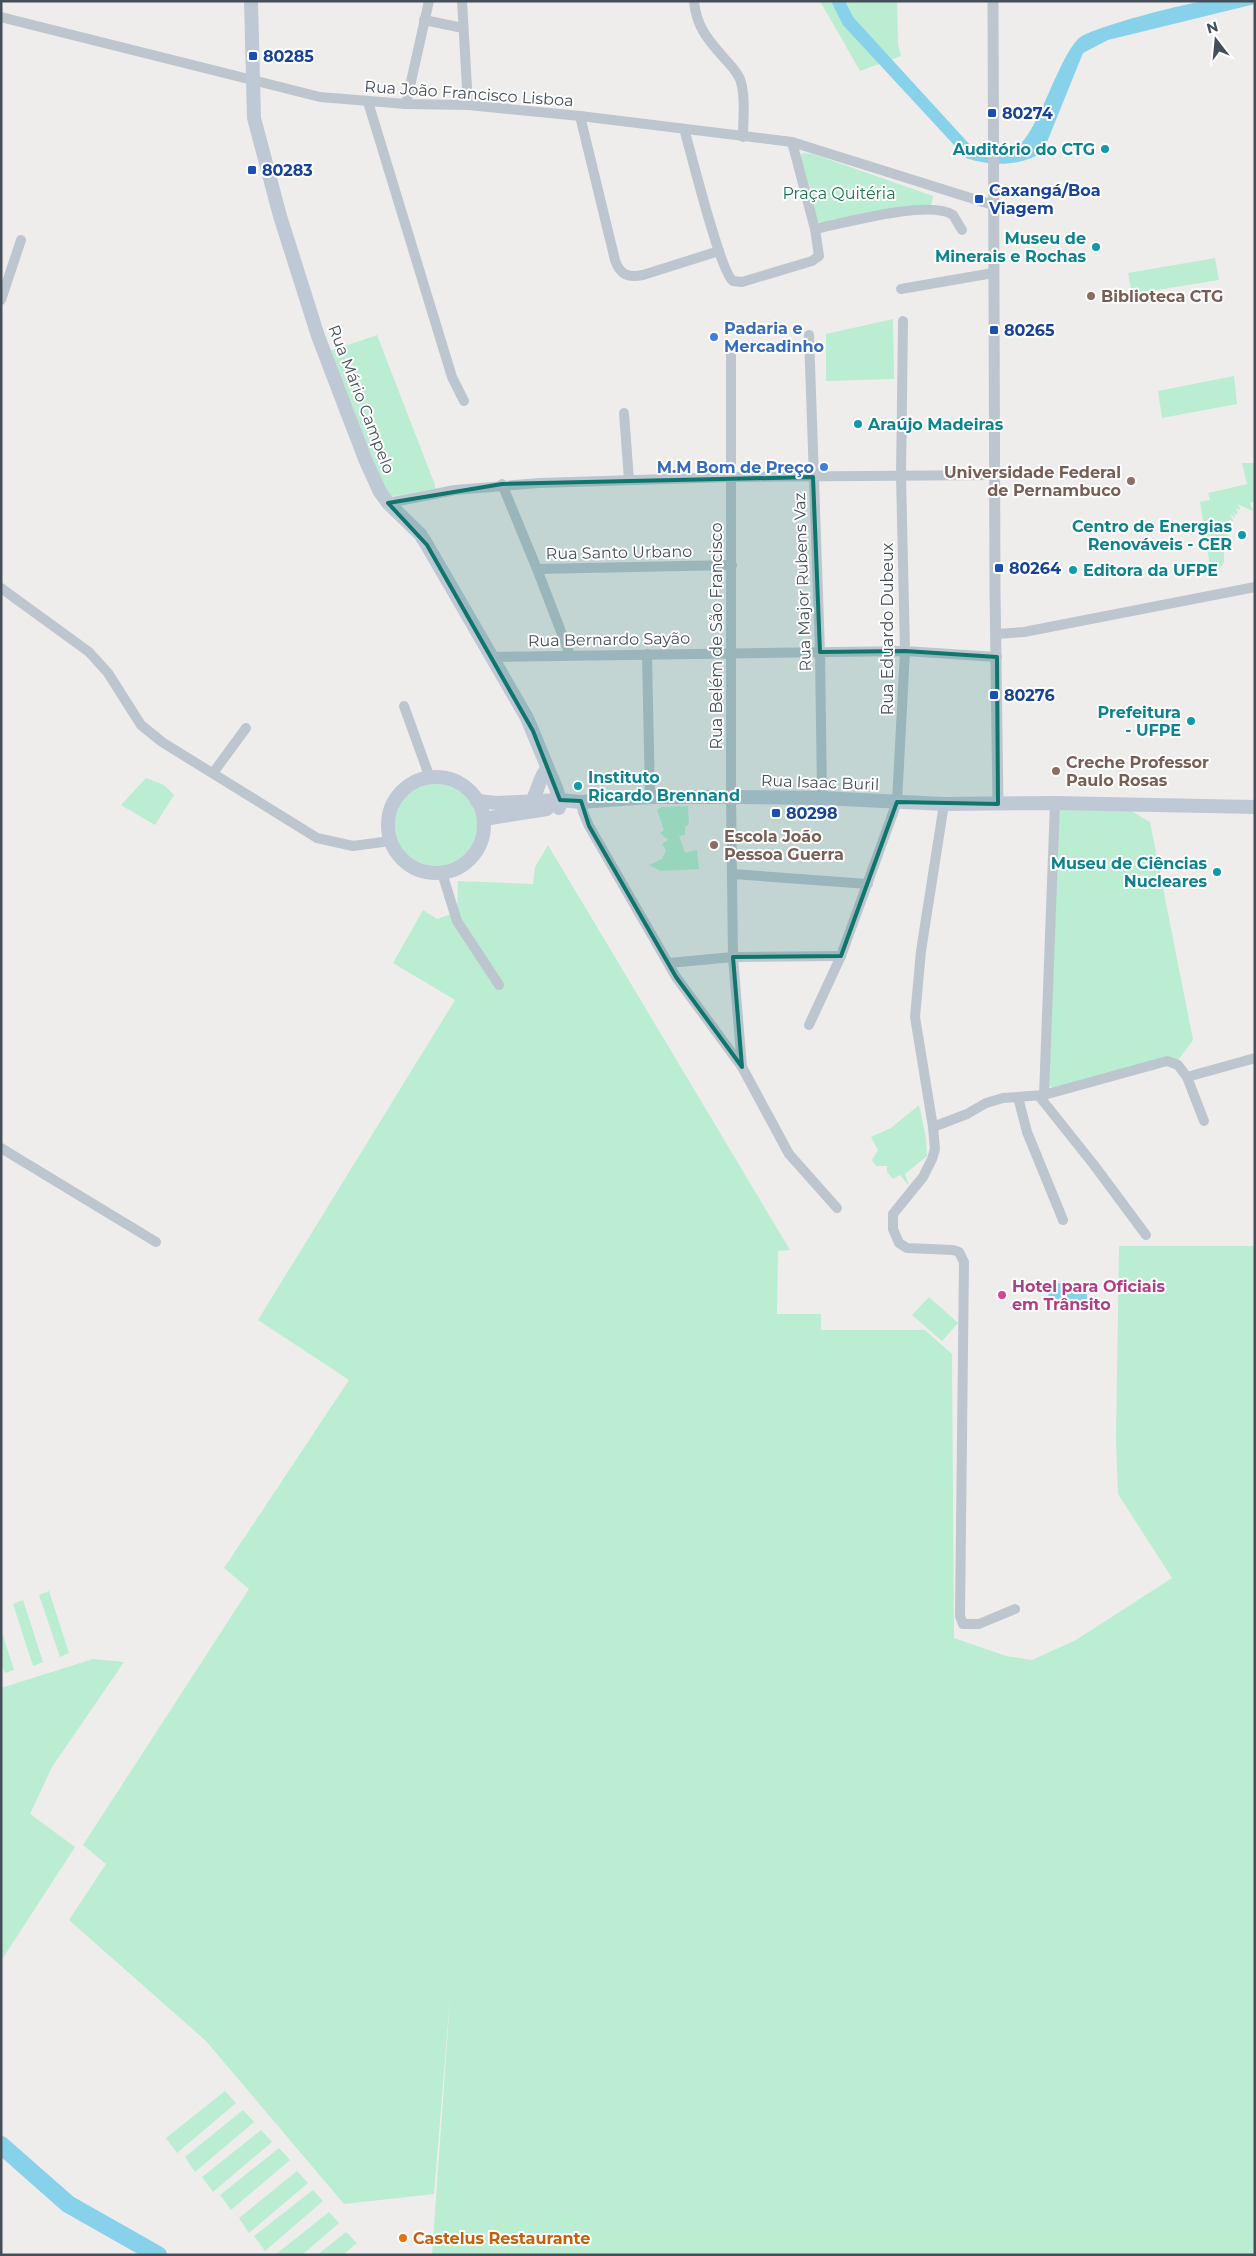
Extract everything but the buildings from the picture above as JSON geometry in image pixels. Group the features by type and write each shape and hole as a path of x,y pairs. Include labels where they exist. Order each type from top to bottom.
{"main road":[{"name":"Rua Mário Campelo","path":"251,1 252,103 258,138 318,336 365,459 380,492 412,525 428,545 527,718 541,749 559,804"},
{"path":"532,801 540,787 542,775 547,769"},
{"path":"430,778 448,779 465,787 478,801 484,819 482,838 474,854 460,867 442,873 423,872 406,864 390,841 388,822 393,804 404,790 420,780 430,778"},
{"name":"Rua Isaac Buril","path":"478,801 497,803 532,801 575,806 582,802 650,797 731,797 822,798 944,804 1055,803 1255,807"},
{"name":"Rua Isaac Buril","path":"484,819 559,804"}],"street":[{"path":"406,104 429,1"},
{"path":"462,1 468,105"},
{"path":"694,1 697,20 705,36 733,68 739,79 743,94 743,137"},
{"path":"993,1 993,273 998,804"},
{"name":"Rua João Francisco Lisboa","path":"1,17 320,97 368,102 468,105 580,116 792,142 994,205"},
{"path":"424,20 463,28"},
{"path":"368,102 452,378 464,401"},
{"path":"580,116 618,268 623,274 630,277 643,275 719,251"},
{"path":"684,129 719,251 729,277 733,281 742,282 812,261 819,256 815,228 792,142"},
{"path":"815,228 936,208 953,214 962,230"},
{"path":"1,300 21,240"},
{"path":"901,289 993,273"},
{"name":"Rua Eduardo Dubeux","path":"809,1025 841,956 897,802 906,651 901,476 903,321"},
{"name":"Rua Major Rubens Vaz","path":"809,335 820,652 822,798"},
{"name":"Rua Belém de São Francisco","path":"732,355 730,477 733,957 742,1067"},
{"path":"624,413 629,480"},
{"path":"388,502 502,484 730,477 996,475"},
{"path":"502,484 570,655"},
{"name":"Rua Santo Urbano","path":"537,569 732,565"},
{"path":"996,634 1024,632 1255,587"},
{"path":"1,588 89,652 108,673 135,716 149,733 317,838 352,846 390,841"},
{"name":"Rua Bernardo Sayão","path":"492,657 732,652 906,651 997,657"},
{"path":"647,654 650,797"},
{"path":"404,706 430,778"},
{"path":"213,773 246,728"},
{"path":"582,802 583,812 589,826 669,963 733,957 841,956"},
{"path":"1055,803 1041,1096 1146,1235"},
{"path":"944,804 920,958 915,1017 933,1127 934,1149 932,1159 923,1176 893,1214 893,1229 899,1243 907,1248 953,1250 959,1252 964,1262 960,1616 964,1624 973,1625 1015,1609"},
{"path":"442,873 457,921 499,985"},
{"path":"733,874 868,884"},
{"name":"Rua Belém de São Francisco","path":"669,963 676,977 742,1067 789,1154 837,1208"},
{"path":"1187,1077 1255,1058"},
{"path":"933,1127 967,1114 986,1103 1003,1098 1041,1096 1167,1061 1178,1065 1187,1077 1204,1121"},
{"path":"1018,1097 1027,1132 1063,1220"},
{"path":"1,1148 156,1242"}],"highlighted area":[{"path":"813,477 820,652 905,651 997,657 998,804 897,802 841,956 733,957 742,1067 676,977 589,826 581,801 560,800 533,731 427,545 388,503 502,484"}],"green space":[{"path":"820,1 897,1 898,44 901,56 860,71"},
{"name":"Praça Quitéria","path":"803,153 813,154 933,196 931,206 822,224 818,221 800,155"},
{"path":"1215,258 1219,280 1132,294 1128,273"},
{"path":"893,319 894,379 826,381 826,334"},
{"path":"377,335 435,489 388,497 327,352"},
{"path":"1234,376 1237,404 1162,418 1158,391"},
{"path":"1242,463 1255,463 1255,501 1250,503 1253,511 1237,504 1240,508 1239,510 1235,508 1238,512 1236,515 1232,511 1235,516 1234,519 1230,515 1233,520 1232,523 1231,520 1228,520 1232,525 1231,527 1227,524 1231,529 1230,532 1226,529 1229,533 1228,536 1226,533 1228,537 1224,552 1224,562 1212,579 1200,502 1210,500 1208,493 1247,484"},
{"path":"146,778 164,785 174,795 155,825 121,805"},
{"path":"436,784 452,787 465,796 474,809 477,825 474,841 465,854 452,863 436,866 420,863 407,854 398,841 395,825 398,809 407,796 420,787"},
{"path":"1055,803 1121,805 1150,822 1193,1040 1176,1063 1060,1094 1047,1084"},
{"path":"688,806 689,824 685,827 685,835 679,836 685,853 697,850 699,869 661,871 649,865 662,859 666,850 662,844 668,840 660,833 664,830 657,810 661,807"},
{"path":"548,845 790,1250 778,1251 777,1314 821,1314 821,1330 925,1330 952,1354 954,1638 1006,1656 1032,1660 1076,1640 1172,1578 1118,1494 1116,1440 1119,1246 1255,1246 1255,2255 432,2255 451,1986 434,2194 344,2204 206,2041 69,1920 106,1864 83,1845 249,1589 224,1568 349,1380 258,1320 455,1000 393,963 423,910 437,919 457,912 458,881 533,884 535,867"},
{"path":"919,1105 926,1138 927,1156 905,1174 909,1186 900,1175 893,1179 887,1172 887,1166 876,1166 872,1160 878,1150 871,1137 891,1128"},
{"path":"929,1297 958,1323 942,1341 912,1315"},
{"path":"49,1591 69,1653 60,1657 39,1595"},
{"path":"23,1600 43,1662 33,1666 13,1604"},
{"path":"1,1629 14,1670 5,1673 1,1663"},
{"path":"93,1659 124,1662 52,1767 30,1814 75,1847 1,1961 1,1688"},
{"path":"225,2091 236,2103 177,2153 166,2138"},
{"path":"243,2110 254,2122 195,2172 185,2157"},
{"path":"261,2130 272,2142 213,2192 202,2177"},
{"path":"279,2148 290,2160 231,2210 220,2195"},
{"path":"297,2171 308,2183 249,2233 239,2218"},
{"path":"313,2190 323,2201 265,2251 254,2236"},
{"path":"329,2212 339,2223 302,2255 275,2255"},
{"path":"346,2232 357,2243 343,2255 317,2255"}],"water":[{"path":"831,1 845,1 853,17 972,147 1001,154 1010,152 1020,145 1029,133 1061,65 1078,39 1086,34 1138,17 1205,1 1255,1 1255,4 1108,40 1083,53 1043,152 1026,160 996,164 966,158 843,25"},
{"path":"1049,1283 1087,1284 1087,1303 1048,1303"}],"waterway":[{"path":"1,2145 68,2204 158,2255"}],"place":[{"name":"80285","path":"253,56"},
{"name":"80274","path":"992,113"},
{"name":"Auditório do CTG","path":"1105,149"},
{"name":"80283","path":"252,170"},
{"name":"Caxangá/Boa Viagem","path":"979,199"},
{"name":"Museu de Minerais e Rochas","path":"1096,247"},
{"name":"Biblioteca CTG","path":"1091,296"},
{"name":"80265","path":"994,330"},
{"name":"Padaria e Mercadinho","path":"714,337"},
{"name":"Araújo Madeiras","path":"858,424"},
{"name":"M.M Bom de Preço","path":"824,467"},
{"name":"Universidade Federal de Pernambuco","path":"1131,481"},
{"name":"Centro de Energias Renováveis - CER","path":"1242,535"},
{"name":"80264","path":"999,568"},
{"name":"Editora da UFPE","path":"1073,570"},
{"name":"80276","path":"994,695"},
{"name":"Prefeitura - UFPE","path":"1191,721"},
{"name":"Creche Professor Paulo Rosas","path":"1056,771"},
{"name":"Instituto Ricardo Brennand","path":"578,786"},
{"name":"80298","path":"776,813"},
{"name":"Escola João Pessoa Guerra","path":"714,845"},
{"name":"Museu de Ciências Nucleares","path":"1217,872"},
{"name":"Hotel para Oficiais em Trânsito","path":"1002,1295"},
{"name":"Castelus Restaurante","path":"403,2238"}]}
